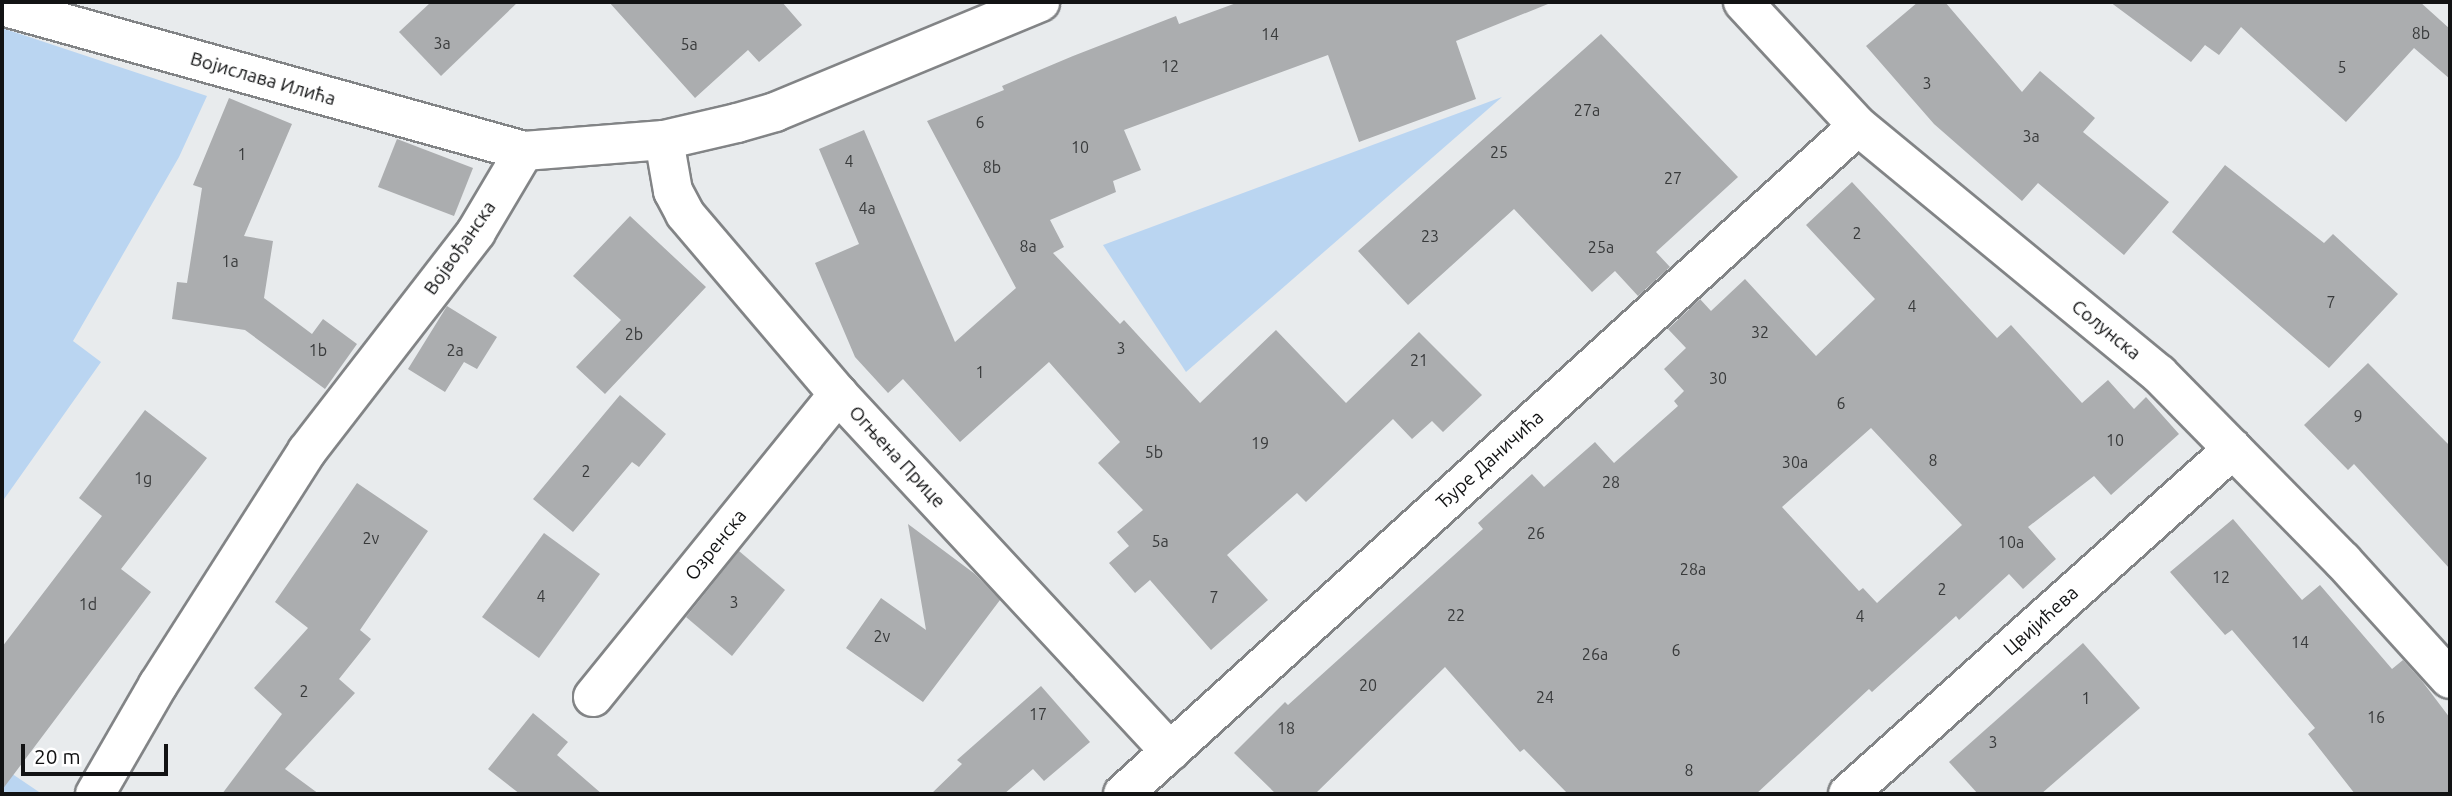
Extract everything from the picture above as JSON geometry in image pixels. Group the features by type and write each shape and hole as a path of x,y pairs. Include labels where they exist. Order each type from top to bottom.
{"street":[{"path":"524,151 664,140 775,112 1040,2"},
{"name":"Солунска","path":"1743,2 1858,126 2159,374 2234,449 2450,679"},
{"name":"Војислава Илића","path":"2,6 524,151"},
{"name":"Ђуре Даничића","path":"1125,794 1858,126"},
{"name":"Огњена Прице","path":"664,140 673,191 685,214 838,394 1170,751"},
{"name":"Војвођанска","path":"94,794 158,685 307,451 476,232 524,151"},
{"name":"Озренска","path":"593,697 838,394"},
{"name":"Цвијићева","path":"1848,794 2234,449"}],"shaded area":[{"path":"2,28 207,96 179,157 73,341 101,362 2,502"},
{"path":"1502,97 1186,372 1103,245"},
{"path":"2,767 42,794 2,794"}],"building":[{"path":"431,2 518,2 441,76 399,32"},
{"path":"609,2 782,2 802,25 759,62 748,50 695,98"},
{"path":"1239,2 1548,4 1456,41 1476,99 1359,142 1328,55 1124,130 1141,170 1113,181 1116,192 1050,220 1064,247 1053,253 1120,324 1124,320 1200,403 1276,330 1346,403 1419,332 1482,395 1443,432 1432,421 1412,439 1393,419 1306,502 1297,493 1227,555 1268,600 1211,650 1150,580 1135,593 1109,563 1129,546 1117,532 1143,510 1098,463 1120,442 1049,362 960,442 903,379 888,393 855,357 815,263 859,244 819,149 864,130 955,342 1016,288 927,121 1004,90 1002,86 1073,56 1176,16 1179,24"},
{"path":"1918,2 1945,2 2022,92 2040,71 2095,118 2083,132 2169,202 2124,255 2038,183 2022,201 1934,124 1866,46"},
{"path":"2110,2 2420,2 2450,29 2450,79 2414,48 2346,122 2241,27 2219,55 2205,45 2191,62"},
{"path":"1601,34 1738,177 1656,252 1670,267 1638,296 1615,271 1592,292 1514,209 1408,305 1358,251"},
{"path":"229,98 292,124 244,236 273,241 264,298 312,334 323,319 357,344 325,389 245,330 172,319 177,282 187,283 202,188 193,185"},
{"path":"397,139 473,168 454,216 378,187"},
{"path":"2225,165 2324,243 2333,234 2398,294 2329,368 2172,232"},
{"path":"1852,182 1997,338 2011,325 2082,403 2108,380 2134,409 2146,397 2179,434 2111,495 2094,476 2028,527 2056,559 2023,589 2009,574 1959,620 1956,616 1872,692 1869,689 1756,794 1568,794 1524,749 1520,752 1445,667 1315,794 1276,794 1234,753 1285,702 1288,705 1483,529 1478,523 1532,474 1544,487 1595,442 1614,463 1678,406 1674,401 1684,391 1664,369 1686,348 1668,329 1700,299 1711,311 1745,279 1816,356 1875,299 1806,225","holes":["1871,428 1962,525 1877,603 1863,588 1859,591 1782,507"]},
{"path":"630,216 706,287 605,394 576,367 621,320 573,276"},
{"path":"447,306 497,337 477,369 464,362 445,392 408,369"},
{"path":"2368,363 2450,446 2450,569 2354,464 2348,470 2304,425"},
{"path":"620,395 666,434 639,467 632,462 573,532 533,499"},
{"path":"145,410 207,458 121,569 151,592 2,790 2,647 102,516 79,498"},
{"path":"357,483 428,531 360,630 371,639 339,679 355,693 285,769 319,794 222,794 282,714 254,688 308,628 275,602"},
{"path":"2233,519 2302,600 2320,585 2392,669 2403,660 2422,681 2450,718 2450,794 2355,794 2308,734 2315,728 2232,630 2225,635 2170,572"},
{"path":"908,524 975,574 1000,600 923,702 846,648 881,598 926,630"},
{"path":"544,533 600,574 539,658 482,617"},
{"path":"739,551 785,590 732,656 686,617"},
{"path":"2083,643 2140,708 2041,794 1978,794 1949,762"},
{"path":"1041,686 1090,742 1044,781 1033,769 1004,794 931,794 962,764 957,760"},
{"path":"533,713 568,742 557,755 602,794 520,794 488,769"}]}
